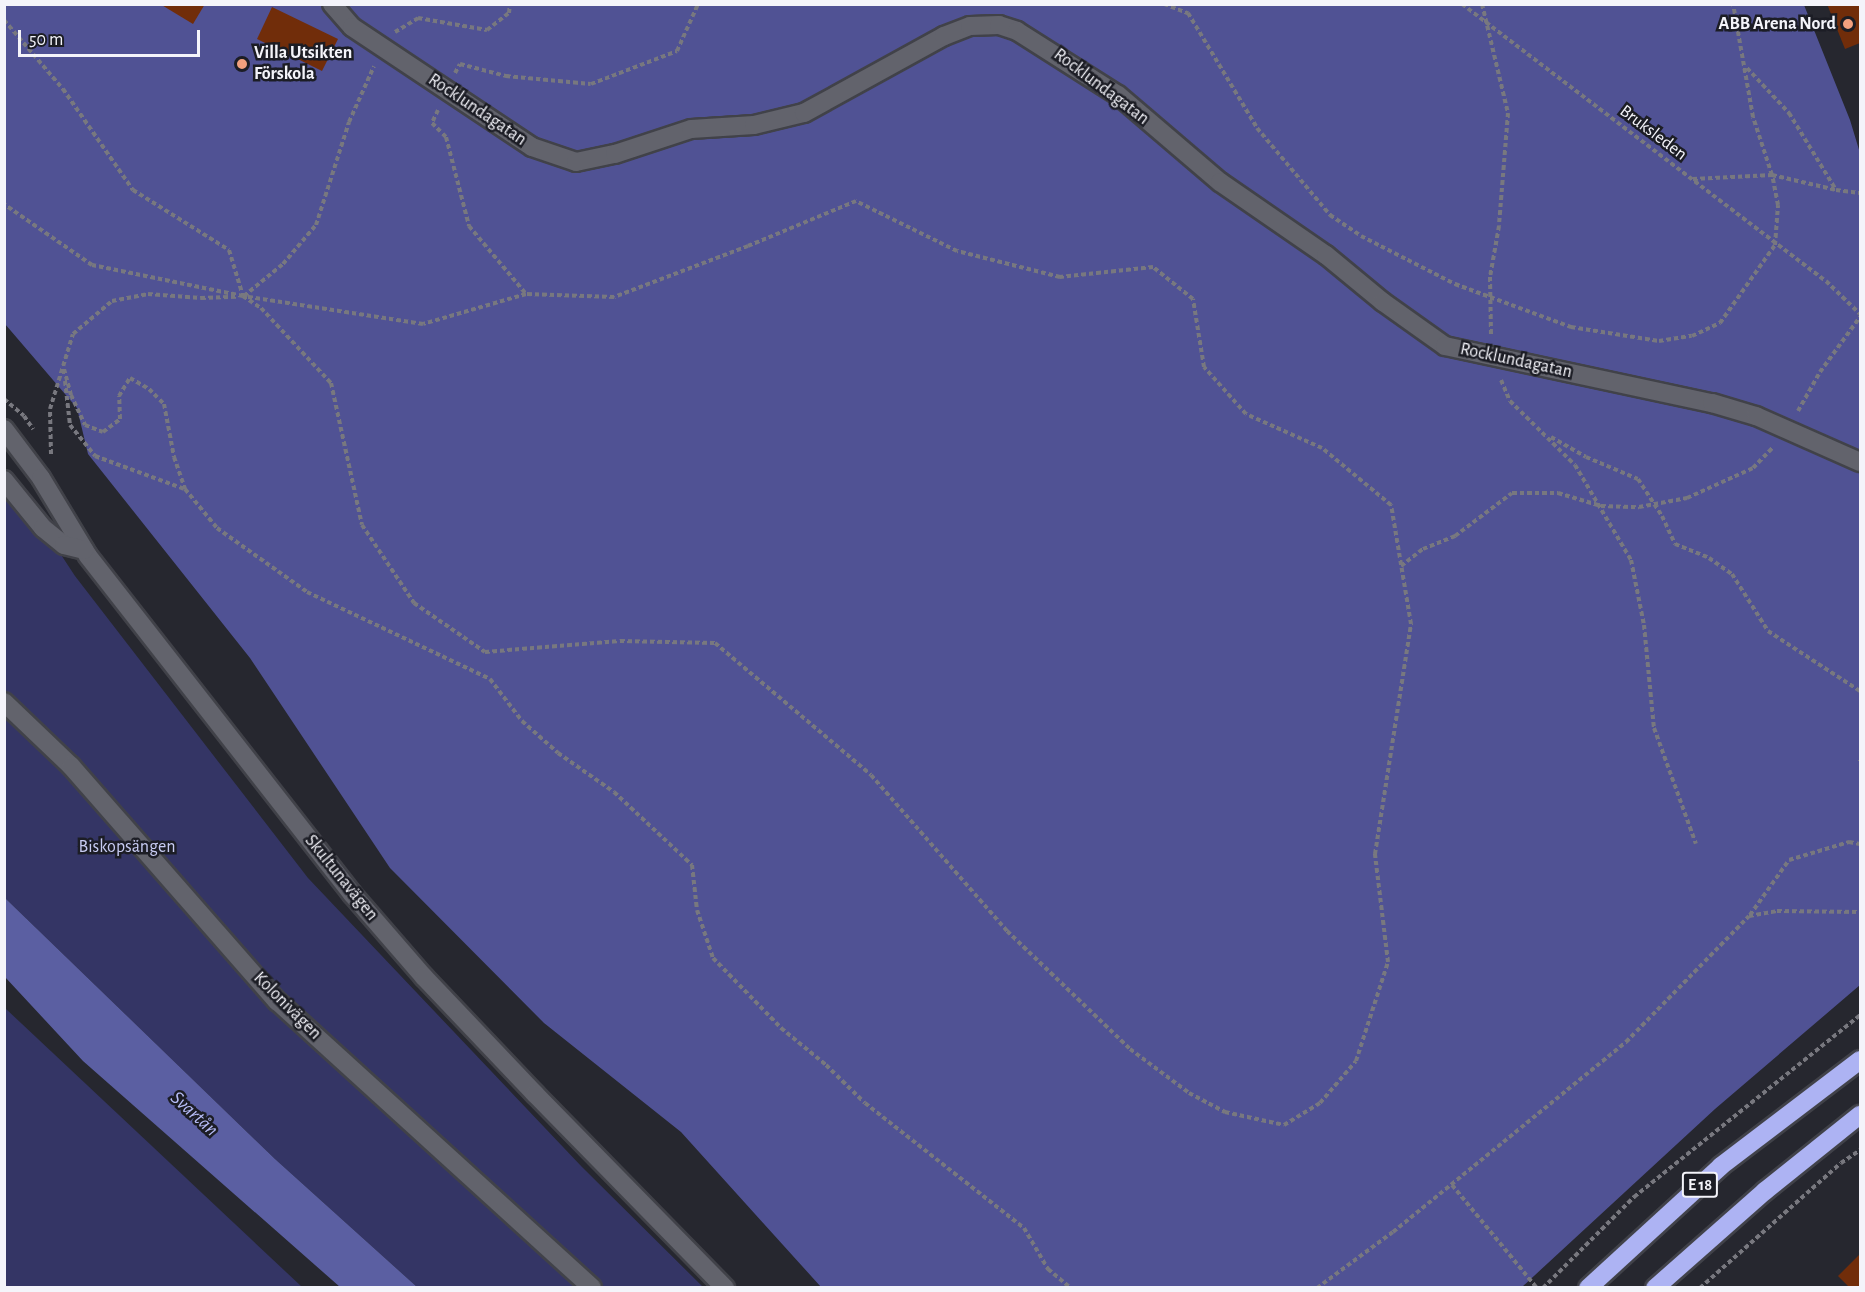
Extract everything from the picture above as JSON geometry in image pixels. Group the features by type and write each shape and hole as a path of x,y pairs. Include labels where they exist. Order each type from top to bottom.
{"highway":[{"name":"E 18","path":"1588,1287 1722,1166 1860,1060"},
{"name":"E 18","path":"1655,1287 1756,1198 1860,1115"}],"street":[{"name":"Rocklundagatan","path":"332,4 352,27 532,147 576,162 615,154 691,129 754,125 804,113 944,36 970,26 999,26 1017,31 1046,47 1118,95 1220,182 1326,255 1383,302 1445,346 1712,403 1756,416 1860,462"},
{"name":"Skultunavägen","path":"4,429 41,478 84,550 198,700 366,910 535,1094 725,1287"},
{"path":"4,480 43,528 64,545 84,550"},
{"name":"Kolonivägen","path":"4,702 71,766 277,1001 592,1287"}],"path":[{"path":"51,454 50,410 73,334 112,301 148,294 201,298 243,296 283,264 316,225 349,122 389,36 418,18 487,30 509,13 510,4"},
{"path":"1164,4 1188,13 1257,128 1330,215 1361,236 1455,284 1571,327 1659,341 1692,336 1720,323 1775,245 1778,205 1772,175 1753,117 1746,66 1733,4"},
{"name":"Bruksleden","path":"1462,4 1692,179 1772,175 1836,190 1860,192"},
{"path":"1482,4 1508,113 1499,226 1490,277 1491,357 1510,400 1575,465 1631,560 1644,625 1654,728 1696,844"},
{"path":"4,20 63,89 133,190 229,250 243,296 261,308 331,383 362,525 414,603 485,652 620,641 715,643 871,775 1007,931 1130,1049 1189,1093 1225,1112 1284,1125 1320,1103 1356,1061 1389,962 1375,854 1411,624 1391,506 1322,448 1246,414 1204,367 1193,299 1153,267 1060,277 957,251 856,201 748,246 614,297 526,294 423,324 243,296 92,265 4,204"},
{"path":"1746,66 1789,113 1836,190"},
{"path":"1401,566 1423,549 1455,536 1512,493 1558,493 1601,506 1654,504 1688,498 1753,468 1788,429 1820,372 1860,316 1826,281 1775,245 1692,179"},
{"path":"64,369 71,395 85,425 103,432 120,419 119,396 130,378 149,389 164,405 174,457 184,489 217,528 307,592 490,679 522,721 558,753 614,792 692,865 697,910 713,958 738,985 865,1103 1024,1228 1048,1269 1071,1287"},
{"path":"64,369 70,425 95,456 184,489"},
{"path":"4,399 24,417 38,435"},
{"path":"1545,434 1586,457 1638,479 1675,544 1709,558 1732,574 1768,631 1860,691"},
{"path":"44,444 56,461"},
{"path":"1317,1287 1393,1232 1626,1042 1749,916 1789,860 1849,842 1860,844"},
{"path":"1749,916 1777,911 1860,912"},
{"path":"1543,1287 1634,1197 1860,1015"},
{"path":"1700,1287 1860,1150"},
{"path":"1452,1185 1537,1287"}],"green space":[{"name":"Biskopsängen","path":"4,468 75,576 308,878 582,1167 703,1287 417,1287 275,1159 5,898"},
{"path":"5,1008 302,1287 5,1287"}],"shaded area":[{"path":"4,5 1804,5 1850,120 1860,153 1860,985 1715,1109 1522,1287 821,1287 681,1132 544,1023 390,868 250,658 88,454 77,408 5,324"}],"water":[{"name":"Svartån","path":"5,898 275,1159 417,1287 340,1287 83,1061 5,977"}],"building":[{"path":"160,4 205,4 193,24"},
{"name":"ABB Arena Nord","path":"1827,4 1860,4 1860,43 1845,49"},
{"path":"272,7 338,39 322,71 257,39"},
{"path":"1860,1254 1860,1288 1850,1288 1838,1276"}],"place":[{"name":"ABB Arena Nord","path":"1848,24"},
{"name":"Villa Utsikten Förskola","path":"242,64"}]}
